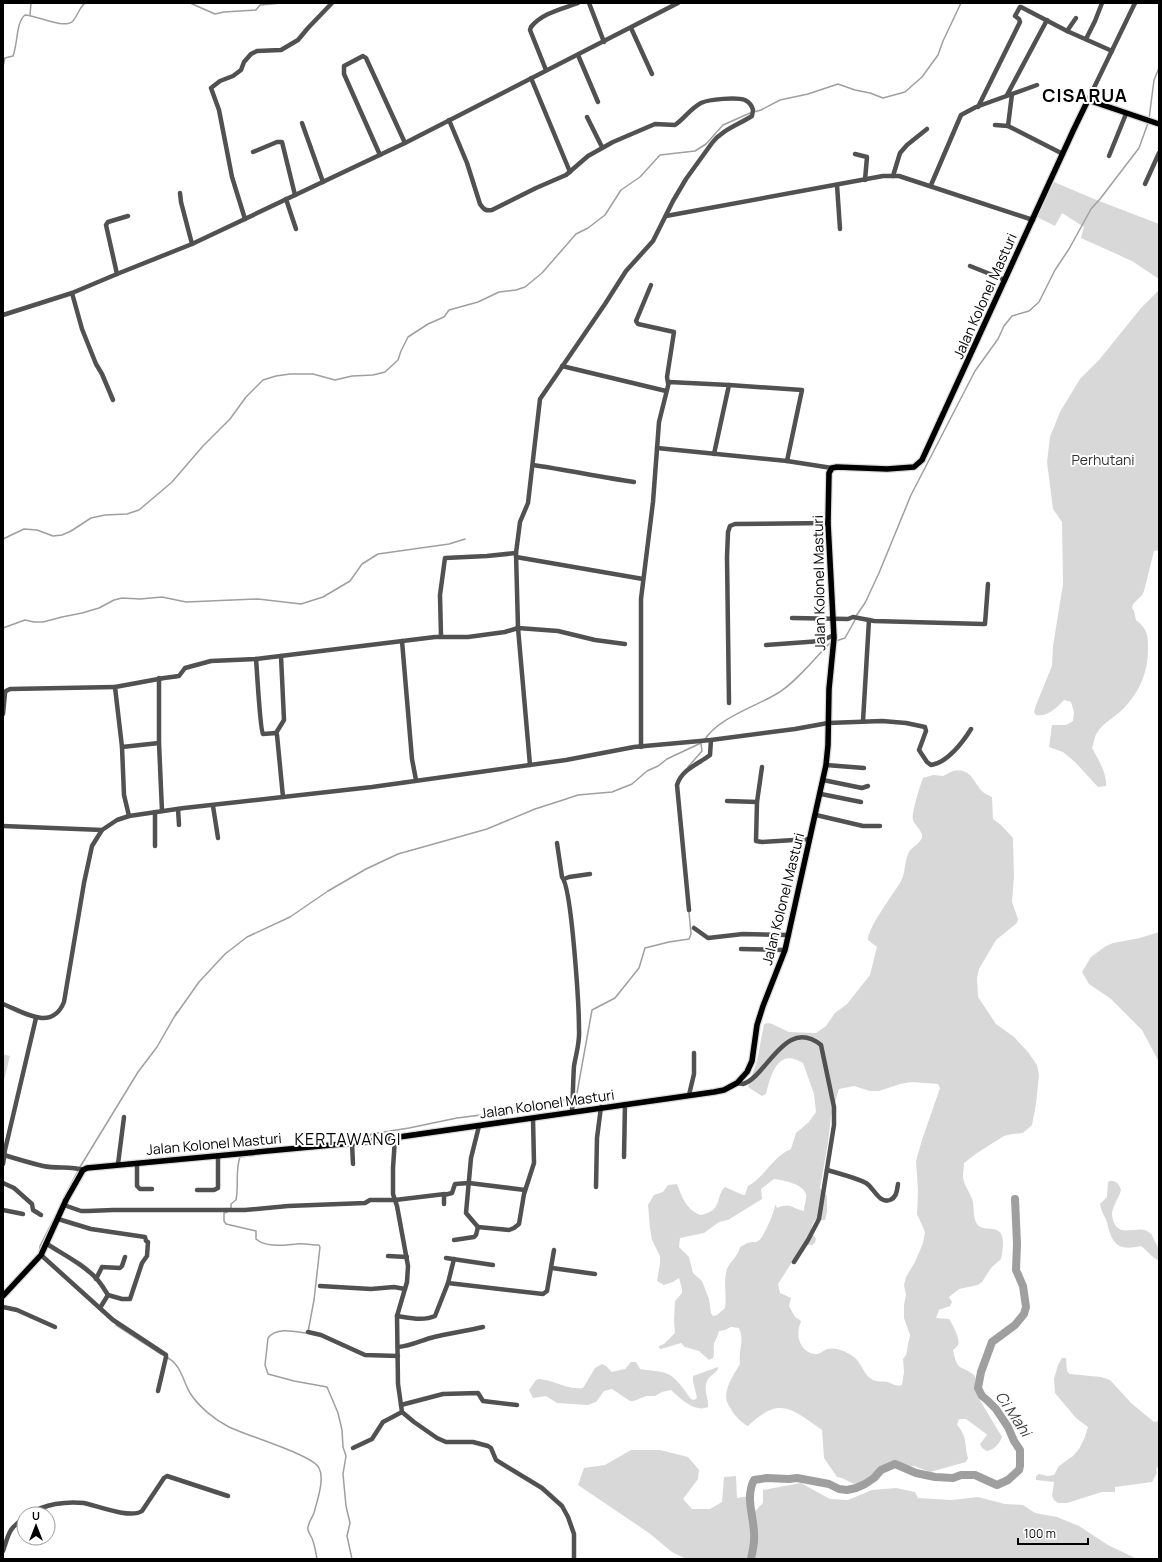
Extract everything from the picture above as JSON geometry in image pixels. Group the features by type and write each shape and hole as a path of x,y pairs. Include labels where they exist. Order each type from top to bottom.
{"main road":[{"path":"1088,100 1126,114 1157,123"},
{"name":"Jalan Kolonel Masturi","path":"81,1169 118,1164 218,1156 395,1138 724,1090 737,1083 747,1072 752,1061 757,1025 785,950 824,780 828,745 829,690 834,639 828,523 829,474 832,468 887,469 914,467 919,464 938,428 1088,100"},
{"path":"3,1296 41,1255 81,1169"}],"street":[{"path":"245,219 232,177 219,110 211,88 220,81 233,76 241,70 244,62 251,54 257,51 281,50 298,40 332,3"},
{"path":"546,70 530,30 531,27 538,20 578,3"},
{"path":"588,3 604,42"},
{"path":"3,315 72,293 192,244 405,143 678,3"},
{"path":"1086,39 1095,22 1102,3"},
{"path":"1088,100 1135,3"},
{"path":"978,107 1020,22 1020,19 1015,16 1020,7 1067,31 1112,51"},
{"path":"1067,31 1076,18"},
{"path":"1008,126 1010,94 1047,20"},
{"path":"631,28 652,74"},
{"path":"578,55 598,102"},
{"path":"380,155 344,74 344,66 349,62 365,56 405,143"},
{"path":"531,78 570,172"},
{"path":"931,185 959,118 966,111 1037,85"},
{"path":"449,120 467,163 480,204 483,209 487,211 492,210 570,172 588,156 602,147 655,124 674,125 704,101 714,99 740,99 744,100 750,105 753,110 752,116 716,137 686,179 653,240 626,271 606,304 540,399 528,503 520,522 516,555 518,628 530,765"},
{"path":"1109,156 1126,114"},
{"path":"587,117 602,147"},
{"path":"302,123 323,182"},
{"path":"995,125 1008,126 1063,154"},
{"path":"893,176 900,153 907,145 928,129"},
{"path":"253,152 277,142 282,142 295,195"},
{"path":"1145,184 1159,153"},
{"path":"855,154 867,157 865,180"},
{"path":"666,216 865,180 899,176 931,185 1033,220"},
{"path":"837,185 840,229"},
{"path":"180,193 182,208 192,244"},
{"path":"286,199 296,229"},
{"path":"117,274 106,225 108,222 128,216"},
{"path":"970,266 1005,280"},
{"path":"641,747 641,599 653,502 659,422 668,383 667,377 674,332 638,324 636,321 651,285"},
{"path":"72,293 82,329 113,400"},
{"path":"562,366 666,391"},
{"path":"668,383 802,390 787,461"},
{"path":"714,454 728,385"},
{"path":"657,448 787,461 832,468"},
{"path":"533,465 584,473 602,478 634,482"},
{"path":"729,704 727,557 728,532 730,526 735,524 828,523"},
{"path":"441,636 440,595 445,558 516,555 643,579"},
{"path":"792,618 855,618 869,620 984,624 988,584"},
{"path":"862,721 869,620"},
{"path":"3,714 5,693 10,689 115,687 159,678 179,676 185,668 211,661 256,659 441,636 468,637 505,632 518,628 558,631 595,640 624,644"},
{"path":"766,645 834,639"},
{"path":"402,642 412,759 416,780"},
{"path":"281,656 284,720 276,733 283,797"},
{"path":"256,659 261,712 261,730 263,734 276,733"},
{"path":"159,678 159,743 162,811"},
{"path":"115,687 122,747 124,795 129,816"},
{"path":"3,1004 36,1018 48,1017 61,1009 64,1002 84,883 92,846 102,830 117,820 129,816 372,787 530,765 641,747 712,740 828,724 862,721 893,721 925,727 926,730 920,750 927,762 931,765 936,764 962,744 971,729"},
{"path":"689,910 677,785 679,779 688,769 710,755 712,740"},
{"path":"122,747 159,743"},
{"path":"826,765 864,768"},
{"path":"762,766 757,802 756,841 762,842 810,839"},
{"path":"824,780 862,788 868,786"},
{"path":"821,794 861,802"},
{"path":"727,801 757,802"},
{"path":"212,806 218,838"},
{"path":"178,809 179,825"},
{"path":"155,812 155,846"},
{"path":"816,815 863,826 880,826"},
{"path":"3,826 102,830"},
{"path":"557,843 562,877 564,879 568,898 580,1031 574,1065 572,1111"},
{"path":"564,879 569,876 590,874"},
{"path":"694,928 708,938 743,934 788,935"},
{"path":"741,949 785,950"},
{"path":"3,1164 36,1018"},
{"path":"737,1083 743,1084 751,1080 780,1048 790,1041 805,1038 816,1041 821,1045 835,1116 819,1219 794,1262"},
{"path":"689,1095 694,1074 694,1053"},
{"path":"624,1157 625,1104"},
{"path":"596,1187 597,1138 601,1107"},
{"path":"118,1164 124,1117"},
{"path":"479,1126 471,1158 466,1213 478,1227 509,1230 519,1224 525,1190 534,1160 533,1118"},
{"path":"395,1138 393,1194 407,1257 408,1274 397,1316 398,1384 402,1412 414,1422 446,1442 473,1442 488,1446 491,1448 496,1460 548,1493 562,1506 570,1522 574,1534 574,1559"},
{"path":"352,1143 353,1164"},
{"path":"4,1155 43,1166 81,1169"},
{"path":"197,1190 214,1190 218,1188 218,1156"},
{"path":"137,1163 137,1186 140,1189 152,1189"},
{"path":"827,1170 864,1183 871,1187 880,1198 885,1200 891,1199 895,1196 898,1184"},
{"path":"3,1183 14,1188 32,1204 33,1210 41,1216"},
{"path":"64,1205 80,1211 88,1212 113,1210 244,1210 288,1206 365,1203 372,1200 395,1200 445,1194 452,1193 456,1184 469,1183 525,1190"},
{"path":"444,1204 443,1196 445,1194"},
{"path":"3,1210 23,1214"},
{"path":"47,1244 76,1262 96,1279 108,1295 122,1299 130,1299 142,1263 147,1256 148,1242 146,1241 146,1238 91,1229 58,1219"},
{"path":"454,1240 474,1237 478,1227"},
{"path":"448,1283 539,1294 547,1291 554,1250"},
{"path":"41,1255 117,1324 166,1356 158,1392"},
{"path":"388,1256 407,1257"},
{"path":"96,1279 102,1266 120,1268 125,1257"},
{"path":"446,1258 493,1265"},
{"path":"397,1316 407,1318 431,1318 435,1316 448,1283 454,1259"},
{"path":"552,1268 595,1274"},
{"path":"320,1286 371,1288 394,1287 405,1289"},
{"path":"100,1308 108,1295"},
{"path":"3,1307 17,1310 55,1327"},
{"path":"398,1347 408,1346 418,1341 483,1327"},
{"path":"308,1332 321,1335 365,1355 398,1356"},
{"path":"401,1406 443,1394 478,1393 482,1401 517,1405"},
{"path":"354,1448 372,1439 383,1422 402,1412"},
{"path":"50,1506 67,1503 83,1503 129,1514 138,1514 142,1511 164,1478 167,1476 228,1496"},
{"path":"3,1551 10,1530 16,1524"}],"green space":[{"path":"1054,182 1159,224 1159,279 1132,261 1081,238 1084,227 1062,213 1055,226 1037,217"},
{"name":"Perhutani","path":"1159,290 1159,550 1154,551 1144,591 1133,604 1132,608 1136,620 1143,627 1146,633 1148,640 1148,657 1142,681 1130,702 1102,726 1095,736 1092,748 1102,766 1106,781 1106,786 1098,787 1075,762 1063,752 1049,747 1052,725 1066,725 1073,721 1074,712 1071,702 1064,700 1052,711 1044,715 1036,715 1034,712 1052,666 1053,646 1063,584 1062,522 1053,509 1047,462 1050,437 1060,412 1080,379 1099,360 1141,308"},
{"path":"953,771 963,771 970,775 982,791 992,797 993,819 1013,838 1014,876 1012,902 1018,919 1017,923 996,940 979,969 977,978 978,997 996,1024 1014,1037 1028,1052 1037,1065 1039,1075 1032,1125 1023,1133 1004,1136 964,1163 963,1179 971,1195 976,1222 981,1227 999,1232 1002,1237 1003,1245 1001,1259 991,1268 982,1282 978,1285 959,1289 949,1297 952,1302 950,1306 939,1310 936,1318 949,1319 952,1324 959,1343 953,1350 956,1362 960,1367 975,1376 978,1397 1002,1437 996,1446 987,1451 982,1448 980,1444 987,1435 966,1419 959,1419 957,1425 964,1437 968,1458 966,1462 930,1472 914,1466 881,1468 863,1482 854,1484 837,1477 824,1458 822,1430 794,1411 786,1408 778,1408 759,1416 748,1426 737,1418 727,1403 726,1392 740,1364 741,1333 739,1328 731,1327 719,1331 714,1344 713,1358 709,1360 699,1351 685,1347 681,1343 661,1349 659,1348 659,1346 664,1344 675,1333 675,1301 682,1293 682,1289 679,1278 664,1285 657,1281 660,1256 652,1240 648,1205 654,1195 663,1192 668,1185 677,1184 683,1198 692,1210 701,1215 707,1213 715,1208 721,1192 725,1187 745,1195 748,1186 759,1178 779,1157 791,1149 796,1133 809,1122 816,1112 814,1094 803,1063 787,1058 777,1065 773,1071 766,1094 762,1096 748,1087 757,1061 764,1024 772,1024 789,1032 816,1033 826,1026 835,1013 847,1004 870,975 877,947 868,940 869,934 901,881 909,852 922,838 920,830 913,820 913,812 923,778 933,775 943,776","holes":["912,1082 938,1084 940,1088 916,1161 918,1190 917,1214 925,1232 923,1243 915,1262 906,1277 904,1285 906,1295 904,1318 910,1335 906,1355 903,1359 904,1372 902,1385 898,1386 888,1382 873,1380 866,1374 855,1358 843,1351 831,1349 814,1354 805,1349 802,1346 798,1332 801,1322 795,1317 789,1306 791,1298 780,1293 778,1284 803,1245 812,1245 815,1243 816,1238 811,1232 812,1225 815,1220 825,1220 827,1212 827,1196 820,1188 831,1116 839,1089 854,1086 870,1091 879,1091 900,1084","774,1179 792,1183 804,1191 806,1194 804,1211 789,1206 777,1208 775,1204 769,1224 760,1239 756,1242 749,1242 740,1247 738,1254 728,1266 725,1278 725,1308 717,1315 713,1316 711,1313 709,1299 702,1281 693,1273 689,1257 679,1247 680,1238 704,1233 719,1222 728,1220 762,1199 761,1189"]},
{"path":"1159,932 1159,1062 1142,1030 1111,999 1089,984 1082,972 1091,957 1106,946"},
{"path":"3,1054 10,1056 3,1084"},
{"path":"1110,1181 1117,1183 1121,1190 1112,1213 1115,1225 1119,1229 1123,1230 1148,1231 1152,1235 1158,1247 1158,1260 1141,1246 1127,1248 1121,1247 1114,1241 1100,1204 1107,1197 1108,1182"},
{"path":"1062,1358 1066,1358 1067,1371 1070,1374 1101,1377 1110,1380 1131,1403 1154,1422 1159,1421 1159,1465 1156,1469 1157,1473 1152,1482 1115,1487 1115,1492 1102,1492 1067,1503 1058,1503 1052,1496 1054,1482 1036,1480 1036,1476 1039,1474 1048,1476 1054,1475 1059,1466 1073,1456 1079,1449 1088,1427 1076,1418 1055,1393 1054,1379 1058,1365"},
{"path":"631,1362 636,1362 640,1369 659,1371 673,1377 691,1399 694,1400 697,1398 693,1376 718,1367 718,1369 708,1379 706,1384 708,1407 698,1408 688,1404 671,1390 662,1392 655,1396 646,1396 630,1401 612,1389 604,1391 596,1402 588,1405 557,1403 546,1396 533,1398 529,1390 536,1380 539,1379 571,1388 583,1388 595,1368 602,1364 612,1372 625,1369"},
{"path":"631,1450 660,1450 688,1457 699,1470 698,1479 683,1499 692,1509 710,1509 722,1502 724,1477 736,1476 737,1498 749,1496 755,1511 763,1503 763,1490 801,1483 830,1499 848,1500 872,1490 896,1488 915,1492 918,1498 952,1500 978,1497 1005,1504 1023,1505 1035,1513 1057,1517 1079,1526 1108,1545 1137,1559 686,1559 672,1552 649,1533 578,1485 584,1468 605,1465"}],"waterway":[{"path":"30,15 31,3"},
{"path":"3,66 5,58 13,56 20,23 25,15 57,23 69,23 73,21 85,3"},
{"path":"154,3 166,3"},
{"path":"190,3 215,14 256,10 260,5 281,3"},
{"path":"754,112 780,100 808,94 838,84 883,98 905,92 922,77 938,55 961,3"},
{"path":"1149,119 1154,80 1159,68"},
{"path":"3,539 24,529 37,530 53,536 62,535 91,518 105,515 127,514 139,510 172,482 203,446 230,419 246,397 263,380 290,374 313,374 335,380 352,376 373,375 385,372 398,360 408,337 428,324 444,317 449,310 478,302 499,292 516,290 525,287 542,273 576,234 588,228 605,215 621,190 640,177 660,155 695,151 706,144 723,125 750,113"},
{"path":"856,616 865,603 879,573 911,495 975,371 998,339 1004,326 1012,316 1029,311 1039,302 1055,270 1069,249 1091,209 1139,148 1148,123"},
{"path":"3,628 25,620 43,622 82,613 99,608 114,600 122,598 140,599 162,597 186,602 258,599 301,604 323,597 350,581 362,564 378,554 449,544 465,539"},
{"path":"836,641 845,638 855,620"},
{"path":"705,739 712,731 729,718 769,698 785,688 798,677 829,644 833,642"},
{"path":"80,1167 138,1072 157,1047 177,1012 175,1016 199,982 225,954 247,937 290,917 328,891 366,869 398,854 487,829 535,809 578,795 612,792 632,784 647,771 658,766 667,759 703,742"},
{"path":"688,767 702,751 701,744"},
{"path":"575,1099 592,1010 615,998 639,968 645,948 689,939 691,934 688,911"},
{"path":"367,1140 371,1134 457,1118 521,1110 539,1104 571,1099"},
{"path":"231,1208 231,1204 236,1200 240,1157 259,1155"},
{"path":"63,1199 78,1171"},
{"name":"Ci Mahi","path":"751,1559 754,1545 754,1533 750,1495 754,1480 767,1478 797,1478 829,1484 839,1489 847,1490 865,1484 874,1478 881,1470 895,1464 916,1473 935,1477 953,1478 961,1475 975,1475 997,1485 1008,1480 1019,1470 1020,1450 1008,1427 996,1409 982,1396 978,1388 981,1372 992,1342 1015,1325 1024,1314 1026,1307 1023,1286 1016,1270 1017,1244 1015,1199"},
{"path":"39,1254 40,1246 62,1203"},
{"path":"227,1212 224,1213 224,1221 226,1224 256,1231 256,1239 265,1244 305,1244 319,1245 320,1247 314,1300 308,1332 280,1331 271,1335 268,1338 265,1365 268,1374 294,1381 327,1387 338,1413 342,1430 343,1447 346,1456 343,1474 346,1506 350,1523 347,1536 352,1559"},
{"path":"116,1325 161,1354"},
{"path":"168,1358 179,1369 190,1393 203,1408 218,1421 237,1431 305,1457 319,1468 321,1473 320,1490 314,1513 308,1528 314,1543 317,1559"}],"district":[{"name":"CISARUA","path":"1085,96"},
{"name":"KERTAWANGI","path":"348,1139"}]}
